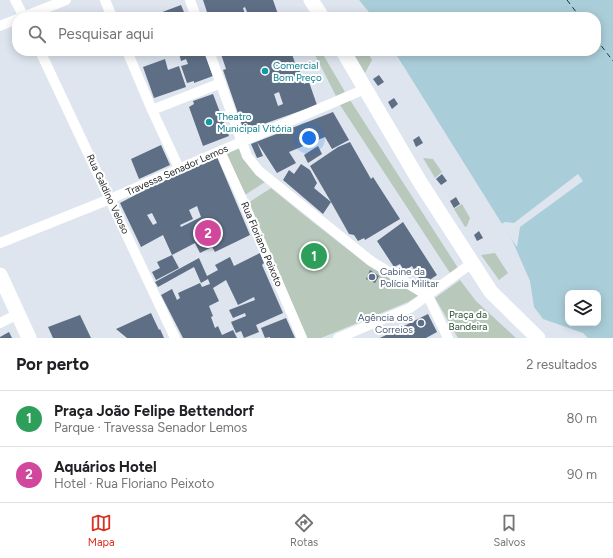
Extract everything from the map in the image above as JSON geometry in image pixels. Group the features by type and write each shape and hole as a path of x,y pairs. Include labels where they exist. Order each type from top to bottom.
{"street":[{"path":"15,0 21,12"},
{"path":"36,12 66,0"},
{"path":"105,0 110,12"},
{"path":"190,0 194,12"},
{"path":"311,0 319,12"},
{"path":"0,26 12,21"},
{"name":"Rua Galdino Veloso","path":"42,56 175,338"},
{"path":"128,56 179,168"},
{"path":"211,56 248,156 259,171 371,261 428,296 448,338"},
{"path":"346,56 420,182 491,292 538,338"},
{"path":"152,110 221,83"},
{"name":"Travessa Senador Lemos","path":"0,243 110,199 365,88"},
{"name":"Rua Floriano Peixoto","path":"220,151 302,338"},
{"path":"338,338 410,308 472,263"},
{"path":"0,275 29,338"},
{"path":"0,323 18,314"}],"green space":[{"path":"316,56 324,56 345,92 336,96"},
{"path":"355,56 370,56 372,60 365,73"},
{"path":"350,100 458,268 450,273 340,105"},
{"path":"240,148 265,182 245,195 226,154"},
{"path":"423,158 433,159 442,172 435,178"},
{"path":"271,188 369,266 419,295 408,302 321,338 307,338 248,203"},
{"path":"462,204 470,218 467,226 465,227 454,209"},
{"path":"495,253 508,273 499,280 481,255"},
{"name":"Praça da Bandeira","path":"460,280 476,301 516,338 458,338 435,298"}],"water":[{"path":"359,0 613,0 613,338 588,338 583,333 543,319 534,307 530,281 512,240 397,56 601,56 601,12 369,12"}],"pier":[{"path":"578,174 583,181 520,227 517,247 501,224 505,222 514,223"}],"building":[{"path":"203,0 273,0 277,12 247,12 245,7 243,8 244,12 207,12"},
{"path":"181,5 184,12 162,12"},
{"path":"180,56 206,56 213,76 194,83 194,81 187,83 181,66 188,64 186,59 181,61"},
{"path":"222,56 293,56 304,84 309,82 317,105 244,131 223,70 226,69","holes":["279,92 283,104 278,106 274,94"]},
{"path":"165,59 168,70 179,66 186,87 154,98 143,67"},
{"path":"379,75 384,82 378,86 373,79"},
{"name":"Theatro Municipal Vitória","path":"213,94 229,136 203,146 189,107 194,104 193,101"},
{"path":"394,98 398,104 392,109 388,102"},
{"path":"333,112 349,140 332,149 325,137 289,152 296,163 277,173 257,142 263,156 257,158 251,144"},
{"path":"419,136 423,143 416,147 413,140"},
{"path":"350,142 371,179 373,177 400,219 365,240 364,238 358,241 354,235 349,234 310,166 338,147"},
{"path":"161,145 170,165 139,179 131,159"},
{"path":"318,146 322,154 308,163 304,155"},
{"path":"217,157 250,235 215,252 212,247 200,253 195,243 172,255 163,235 141,247 120,203 160,182","holes":["197,206 201,217 181,227 180,225 193,219 189,210","152,213 157,223 153,225 147,215"]},
{"path":"301,164 310,170 317,183 314,188 331,202 323,214 283,180 289,170 294,174"},
{"path":"442,174 447,181 441,185 436,179"},
{"path":"456,197 460,204 454,208 450,201"},
{"path":"403,222 437,275 428,281 427,278 421,282 412,266 404,271 400,264 394,267 377,241"},
{"path":"479,231 483,238 477,241 474,235"},
{"path":"260,253 264,263 262,265 283,313 256,325 259,332 244,338 241,331 236,333 231,322 246,316 245,313 233,318 229,310 255,300 254,297 238,305 226,280 213,288 219,301 209,306 213,316 211,317 215,328 218,326 222,335 233,330 237,338 183,338 161,295 172,289 177,300 180,298 178,293 200,283 202,287 210,284 208,279 201,283 194,267 158,287 155,282 199,258 207,276 218,270 215,265 230,257 234,266"},
{"path":"172,255 179,268 156,280 152,272 160,268 157,262"},
{"name":"Cabine da Polícia Militar","path":"370,270 379,276 375,283 366,279"},
{"path":"151,313 164,338 127,338 116,329"},
{"name":"Agência dos Correios","path":"428,314 437,332 426,338 380,338"},
{"path":"80,315 91,338 53,338 48,327"},
{"path":"286,318 295,338 265,338 261,328"},
{"path":"9,332 12,338 0,338 0,337"}],"ferry route":[{"path":"567,0 576,12"},
{"path":"601,45 613,61"}],"place":[{"name":"Comercial Bom Preço","path":"265,71"},
{"name":"Theatro Municipal Vitória","path":"209,122"},
{"name":"Aquários Hotel","path":"208,233"},
{"name":"Praça João Felipe Bettendorf","path":"314,256"},
{"name":"Cabine da Polícia Militar","path":"372,277"},
{"name":"Agência dos Correios","path":"421,323"}]}
